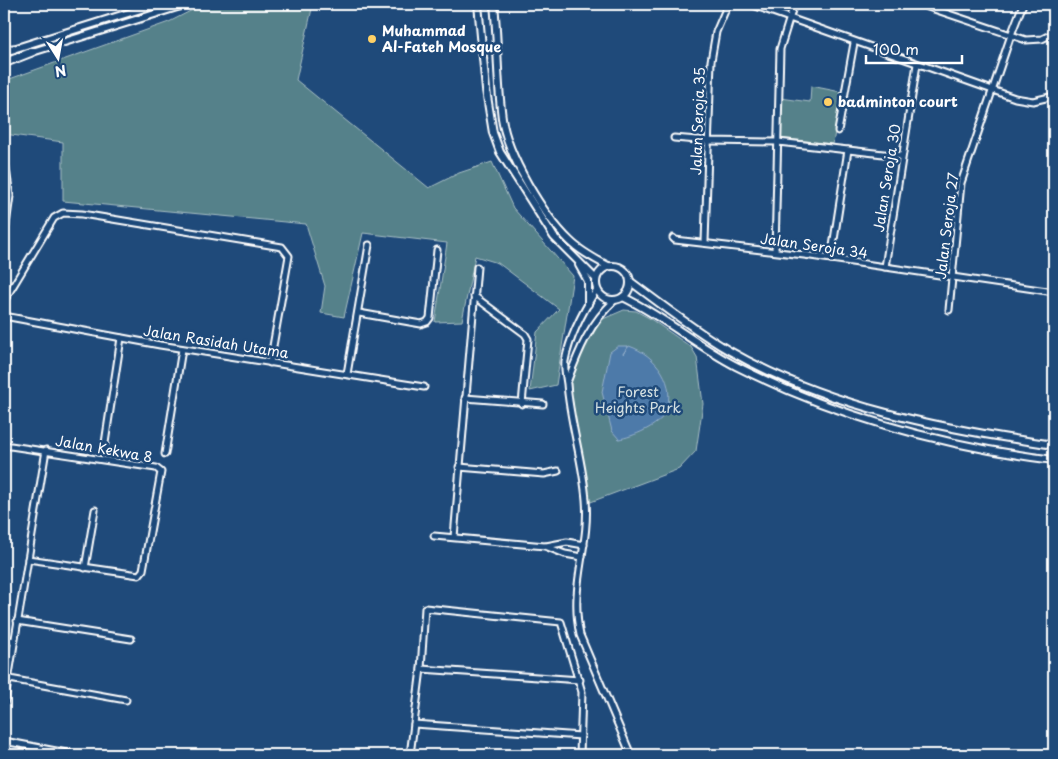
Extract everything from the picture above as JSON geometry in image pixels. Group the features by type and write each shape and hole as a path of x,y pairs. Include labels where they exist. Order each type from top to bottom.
{"main road":[{"path":"4,51 13,49"},
{"path":"4,62 32,52"},
{"path":"4,162 9,196 4,232"}],"street":[{"path":"13,49 157,4"},
{"path":"32,52 187,4"},
{"path":"478,4 493,133 506,164 554,237 596,279"},
{"path":"494,4 502,119 510,150 520,170 561,231 585,253 608,266 622,268 628,274 631,282 629,291 602,312 588,332 578,350 567,383"},
{"name":"Jalan Seroja 35","path":"705,242 711,61 716,32 728,4"},
{"path":"750,4 1015,98 1033,101 1054,96"},
{"path":"775,251 780,49 794,4"},
{"path":"919,4 1026,40 1042,39 1054,32"},
{"name":"Jalan Seroja 27","path":"949,310 962,183 1011,35 1024,4"},
{"path":"838,131 854,42"},
{"name":"Jalan Seroja 30","path":"885,267 917,64"},
{"path":"674,138 709,141 778,142 901,156"},
{"path":"831,259 848,150"},
{"path":"4,301 54,218 63,213 82,214 282,247 289,256 270,363"},
{"name":"Jalan Seroja 34","path":"673,238 675,240 775,251 1054,292"},
{"path":"346,374 359,313 369,245"},
{"path":"359,313 421,324 426,322 430,318 437,250"},
{"path":"574,256 588,281 588,304"},
{"path":"608,266 600,271 596,279 597,289 602,296 615,300"},
{"path":"454,537 464,398 477,267"},
{"path":"631,282 728,350 814,390 914,421 989,436 1054,445"},
{"path":"597,289 576,326 565,362 567,395 586,500 584,545 576,591 575,614 631,755"},
{"path":"474,296 525,334 528,339 522,404"},
{"path":"623,297 638,304 713,354 816,403 924,437 965,447 1054,460"},
{"name":"Jalan Rasidah Utama","path":"4,316 121,338 424,387"},
{"path":"106,443 121,338"},
{"path":"165,454 182,348"},
{"path":"464,398 522,404 543,404"},
{"name":"Jalan Kekwa 8","path":"4,445 156,468 161,472 143,570 139,575 28,559"},
{"path":"4,705 7,669 14,641 46,450"},
{"path":"459,467 544,474 558,472"},
{"path":"85,568 95,510"},
{"path":"434,536 545,546 568,542 584,545"},
{"path":"545,546 565,554 582,557"},
{"path":"410,755 421,669 425,608 561,622 580,680 582,692 580,755"},
{"path":"17,621 131,639"},
{"path":"4,639 14,641"},
{"path":"421,669 580,680"},
{"path":"6,679 126,700"},
{"path":"414,724 581,736"},
{"path":"4,742 77,755"}],"green space":[{"path":"204,4 313,4 296,80 429,188 459,173 492,162 513,208 573,276 556,385 530,391 537,332 559,309 498,263 475,256 462,321 435,322 447,243 363,233 344,317 321,313 325,286 306,224 63,201 63,142 4,134 4,81 169,22"},
{"path":"811,86 841,92 833,144 779,138 780,98 810,102"},
{"name":"Forest Heights Park","path":"624,310 636,311 649,318 691,347 697,357 703,404 696,451 679,469 588,503 570,384 582,352 597,326 603,319"}],"water":[{"path":"618,346 628,346 623,354 629,346 648,356 662,372 669,392 668,402 662,418 645,430 619,439 612,431 602,392 610,352"}],"place":[{"name":"Muhammad Al-Fateh Mosque","path":"372,39"},
{"name":"badminton court","path":"828,102"}]}
